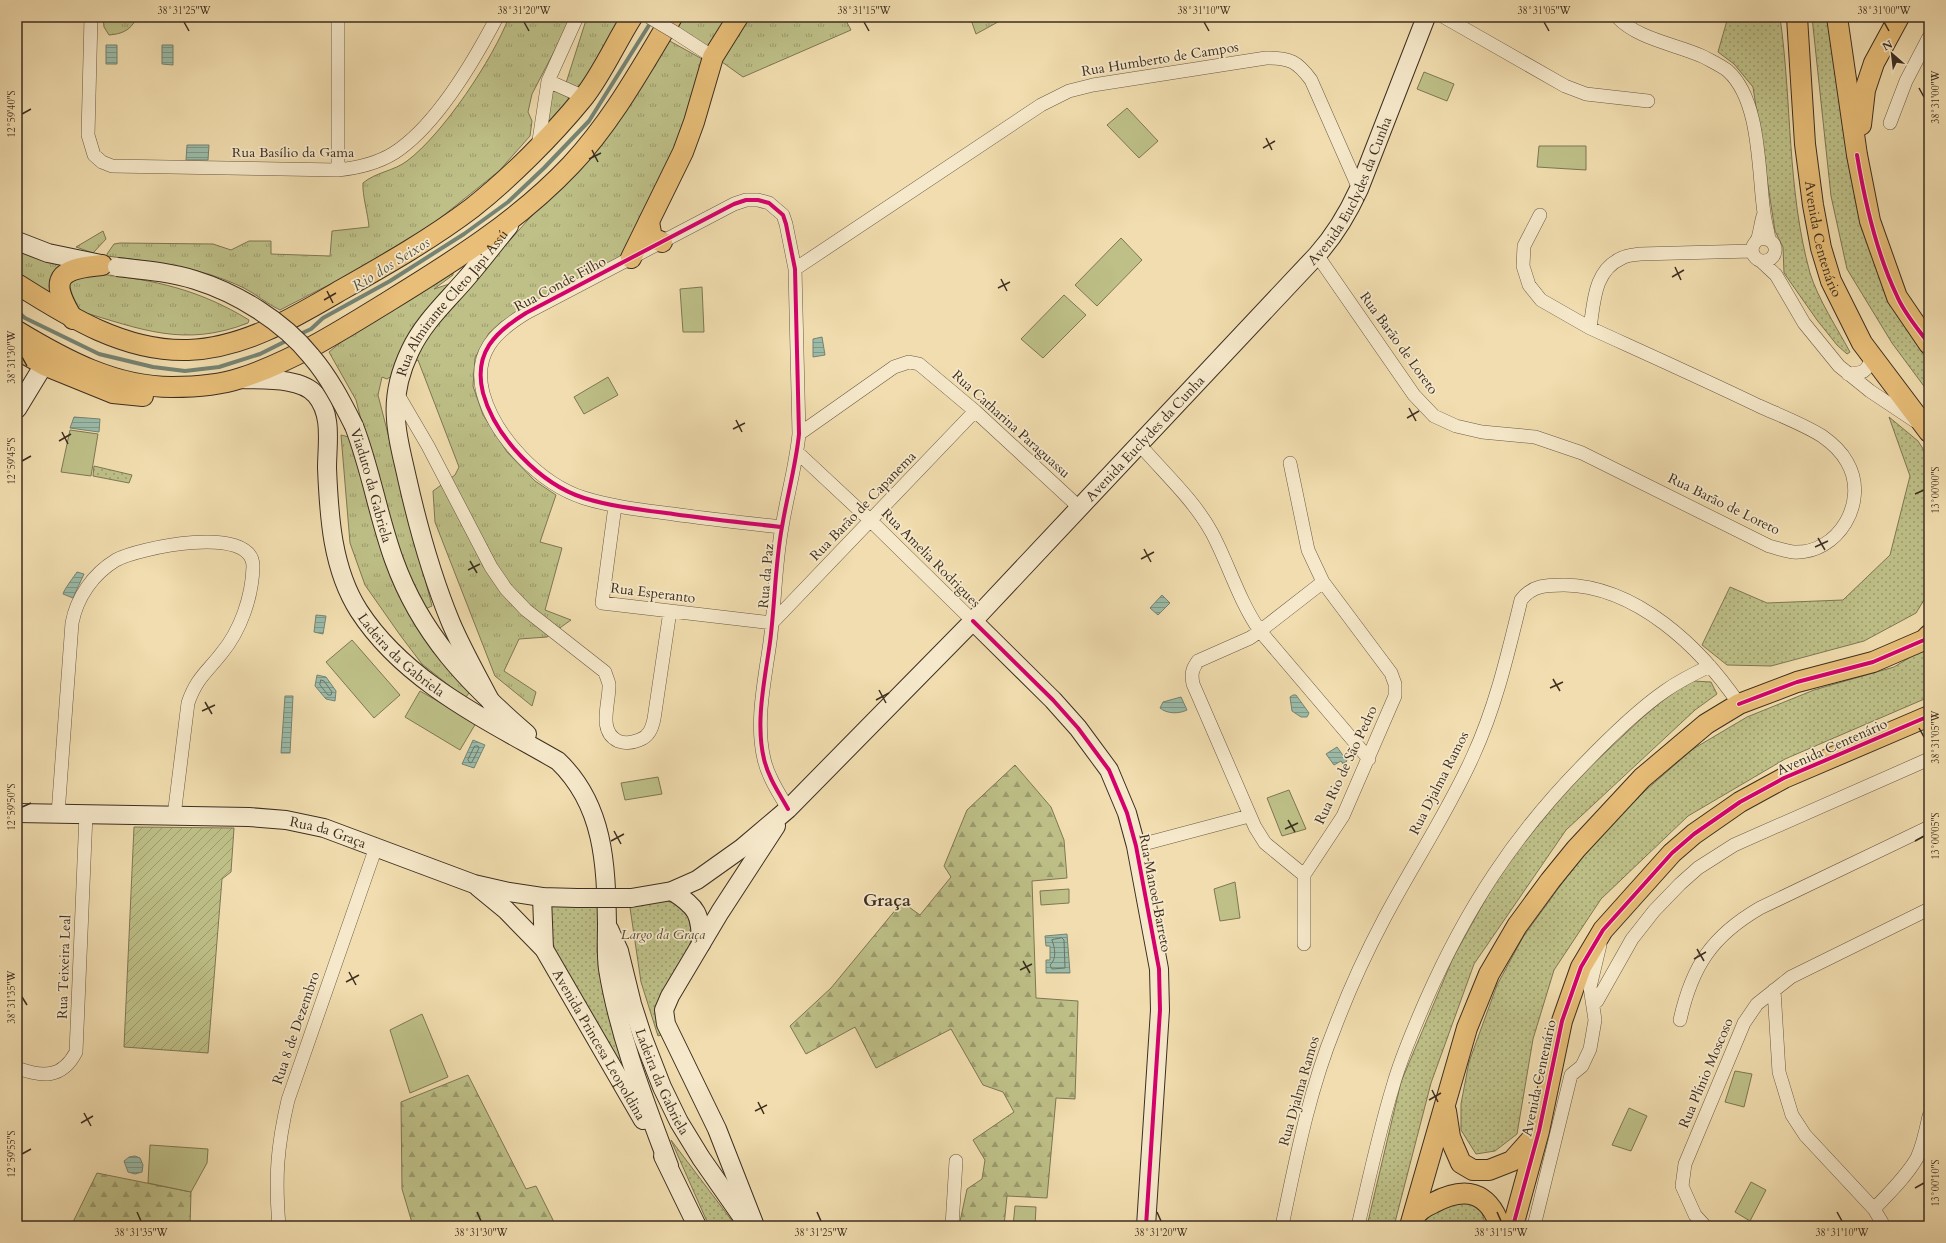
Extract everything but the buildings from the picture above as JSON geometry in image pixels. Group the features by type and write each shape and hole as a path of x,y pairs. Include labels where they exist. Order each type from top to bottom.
{"main road":[{"path":"17,284 73,319 107,335 135,344 162,349 187,350 213,348 256,335 318,304 437,232 500,185 538,147 584,97 632,17"},
{"path":"632,258 683,152 694,122 713,57 738,17"},
{"name":"Avenida Euclydes da Cunha","path":"788,809 973,621 1081,508 1317,255 1344,218 1359,189 1426,17"},
{"name":"Avenida Centenário","path":"1797,17 1805,144 1821,248 1831,281 1862,343 1928,430"},
{"path":"1837,17 1857,155 1870,221 1881,256 1897,297 1929,344"},
{"path":"1857,155 1865,90 1874,63 1899,17"},
{"path":"17,331 48,358 113,393 148,397 193,397 240,379 312,346 361,318 478,245 516,217 570,166 596,137 674,25"},
{"name":"Rua Almirante Cleto Japi Assú","path":"492,704 451,623 423,540 413,503 400,442 396,418 396,393 401,371 410,350 423,327 516,217"},
{"path":"649,222 652,238 662,242"},
{"name":"Viaduto da Gabriela","path":"17,241 48,252 109,266 164,272 195,280 223,292 274,321 296,338 312,356 336,392 354,426 365,454 394,560 408,595 426,627 444,652 492,704 558,761"},
{"path":"73,319 63,303 60,292 59,283 62,276 80,267 109,266"},
{"path":"17,350 82,367 114,379 138,384 171,387 210,385 240,379"},
{"path":"17,409 48,358"},
{"name":"Ladeira da Gabriela","path":"240,379 285,381 304,386 315,394 324,408 327,421 327,468 331,528 337,559 345,583 359,610 376,634 401,661 472,712 558,761 569,772 588,800 594,816 602,854 607,924 608,969 622,1029 643,1095 669,1166"},
{"name":"Rua Manoel Barreto","path":"973,621 1054,700 1096,750 1109,770 1127,813 1136,846 1159,969 1160,1010 1146,1226"},
{"path":"1411,1225 1467,1028 1489,974 1518,926 1550,881 1604,817 1642,778 1706,724 1739,704 1797,682 1873,662 1924,640 1929,635"},
{"name":"Avenida Centenário","path":"1513,1226 1539,1131 1566,1010 1582,968 1604,930 1672,853 1694,834 1740,802 1784,778 1929,716"},
{"path":"672,891 685,886 714,869 742,848 788,809"},
{"path":"755,1226 717,1129 666,1024 664,1010 670,996 701,944 788,809"},
{"name":"Rua da Graça","path":"17,813 286,820 324,828 474,884 509,892 542,897 631,898 672,891"},
{"name":"Avenida Princesa Leopoldina","path":"474,884 506,910 544,949 669,1166 697,1226"},
{"path":"672,891 688,902 696,913 701,926 701,944"},
{"path":"542,897 544,949"},
{"name":"Ladeira da Gabriela","path":"607,924 619,950 632,1004 643,1038 665,1093 679,1122 701,1158 748,1226"},
{"path":"1449,1087 1446,1115 1450,1137 1461,1163 1464,1166 1481,1171 1512,1162 1539,1131"},
{"path":"1411,1225 1416,1213 1424,1207 1445,1197 1466,1193 1476,1195 1486,1200 1495,1210 1500,1226"}],"street":[{"name":"Rua Basílio da Gama","path":"91,17 88,135 94,154 102,162 112,166 338,170 359,168 375,163 394,153 412,138 465,75 497,17"},
{"path":"338,17 338,170"},
{"path":"538,147 548,81 577,17"},
{"path":"649,17 674,25 713,57"},
{"path":"1444,17 1565,86 1586,94 1648,101"},
{"path":"1617,17 1636,31 1704,57 1728,71 1740,88 1749,108 1757,146 1764,213 1755,258 1762,262 1776,275 1804,323 1826,351 1848,374 1928,430"},
{"path":"1890,123 1906,81 1929,37"},
{"name":"Rua Humberto de Campos","path":"795,270 1041,105 1069,91 1093,85 1258,59 1282,58 1293,61 1301,67 1311,80 1359,189"},
{"path":"548,81 584,97"},
{"name":"Rua Conde Filho","path":"782,528 615,506 582,498 555,484 512,449 498,427 485,401 480,382 480,366 487,348 495,336 508,324 734,204 746,200 758,200 769,203 783,215 795,270"},
{"name":"Rua Barão de Loreto","path":"1317,255 1414,395 1434,416 1456,426 1482,432 1535,437 1560,444 1582,453 1769,546 1793,552 1815,548 1834,538 1848,521 1853,504 1854,482 1848,463 1837,448 1821,436 1754,403 1590,328 1541,300 1529,285 1523,266 1524,246 1540,215"},
{"path":"1590,328 1595,290 1600,277 1610,265 1622,257 1640,254 1774,244 1776,250 1774,256 1776,275"},
{"path":"1762,262 1769,260 1774,256"},
{"name":"Rua da Paz","path":"788,809 767,766 761,741 764,686 782,528 797,452 799,434 795,270"},
{"path":"1848,374 1861,373 1867,369 1872,358"},
{"name":"Rua Catharina Paraguassu","path":"799,434 894,367 909,362 919,364 975,410 1081,508"},
{"name":"Rua Almirante Cleto Japi Assú","path":"396,393 428,446 491,567 506,590 526,610 605,672 609,684 606,721 608,731 613,738 622,742 632,743 644,739 651,731 670,611"},
{"name":"Rua Barão de Capanema","path":"772,623 871,521 975,410"},
{"path":"1140,445 1202,517 1212,533 1250,617 1260,631 1369,759"},
{"name":"Rua Amelia Rodrigues","path":"797,452 871,521 973,621"},
{"name":"Rua Rio de São Pedro","path":"1290,463 1308,550 1323,582 1385,664 1395,684 1395,696 1343,816 1304,875"},
{"name":"Rua Esperanto","path":"615,506 602,603 772,623"},
{"path":"58,814 72,623 75,606 87,587 99,574 115,561 133,553 188,543 213,542 232,544 246,550 252,558 253,566 248,597 235,635 221,654 199,678 192,690 188,703 174,816"},
{"path":"1304,944 1304,875 1265,843 1249,816 1193,684 1192,676 1193,667 1198,661 1250,638 1323,582"},
{"name":"Rua Djalma Ramos","path":"1282,1226 1306,1117 1318,1073 1335,1026 1384,920 1450,804 1474,754 1490,714 1521,600 1527,593 1537,587 1569,585 1593,589 1641,608 1687,642 1723,680 1739,704"},
{"path":"1358,1226 1376,1146 1393,1084 1416,1023 1443,961 1469,913 1498,866 1528,826 1563,785 1599,749 1646,705 1666,690 1710,666"},
{"path":"1593,1004 1601,996 1632,939 1654,911 1698,868 1734,846 1929,759"},
{"name":"Rua Teixeira Leal","path":"17,1068 33,1074 46,1074 59,1071 70,1064 76,1052 86,814"},
{"path":"1136,846 1249,816"},
{"path":"1680,1020 1693,975 1721,937 1740,920 1760,908 1929,827"},
{"name":"Rua 8 de Dezembro","path":"279,1226 276,1168 280,1132 288,1100 376,847"},
{"name":"Rua Plínio Moscoso","path":"1705,1226 1695,1215 1682,1186 1685,1164 1744,1023 1757,1004 1791,977 1929,909"},
{"path":"1534,1226 1571,1075 1582,1066 1590,1049 1595,1020 1591,981 1604,930"},
{"path":"1774,990 1779,1072 1792,1115 1805,1135 1874,1209 1884,1226"},
{"path":"1874,1209 1906,1173 1917,1158 1929,1116"},
{"path":"952,1226 956,1161"}],"green space":[{"path":"103,17 135,17 136,19 134,23 125,31 109,35 104,27"},
{"path":"509,17 572,17 532,94 528,112 532,121 530,136 499,171 419,235 373,262 280,310 244,288 211,275 177,266 107,256 114,244 120,243 213,244 231,250 249,241 271,241 271,254 330,256 332,231 369,227 363,193 363,183 374,176 407,161 436,133 466,95 502,34"},
{"path":"587,17 623,17 579,90 566,83"},
{"path":"680,17 844,17 851,30 743,77 673,27"},
{"path":"970,17 1007,17 976,34"},
{"path":"1728,17 1780,17 1787,81 1797,210 1803,242 1813,283 1850,352 1847,354 1837,345 1817,320 1784,273 1783,247 1775,231 1753,87 1734,64 1718,52"},
{"path":"1812,17 1832,17 1862,221 1929,353 1929,393 1892,343 1847,269 1831,196"},
{"path":"666,39 704,60 689,117 627,254 501,322 489,333 475,358 473,386 483,415 507,452 535,481 556,495 540,542 562,548 545,610 571,620 547,637 519,639 504,671 536,692 532,706 495,676 435,522 433,491 455,475 459,467 418,360 387,379 382,377 378,395 432,606 423,610 392,541 356,400 329,352 375,314 453,265 453,275 434,289 480,274 535,212"},
{"path":"1424,72 1454,84 1447,101 1417,89"},
{"path":"553,90 568,97 569,101 548,123 551,92"},
{"path":"1127,108 1158,141 1139,158 1107,125"},
{"path":"1539,146 1586,146 1586,170 1537,167"},
{"path":"103,231 106,239 93,253 76,247"},
{"path":"1121,238 1142,260 1097,306 1075,285"},
{"path":"17,243 85,263 58,297 17,281"},
{"path":"99,274 159,283 177,288 213,301 249,320 248,323 225,330 203,334 183,335 143,329 79,311 65,284 69,279"},
{"path":"702,287 704,332 683,332 680,289"},
{"path":"1064,295 1086,315 1043,358 1021,339"},
{"path":"608,377 618,395 584,414 574,397"},
{"path":"1889,417 1918,441 1929,458 1929,592 1916,613 1864,641 1771,666 1727,665 1702,645 1730,587 1767,603 1843,600 1890,555 1910,476"},
{"path":"70,430 98,434 91,476 61,472"},
{"path":"341,435 349,437 358,459 393,581 424,638 470,692 465,698 422,664 365,585 350,543"},
{"path":"94,466 132,475 129,483 93,476"},
{"path":"352,640 400,695 374,718 326,662"},
{"path":"1929,646 1929,697 1785,759 1688,816 1601,899 1554,970 1533,1039 1517,1134 1495,1151 1476,1154 1461,1130 1461,1104 1469,1062 1497,985 1523,937 1587,849 1646,790 1693,749 1747,717 1814,690 1894,667"},
{"path":"1693,681 1711,682 1717,694 1695,710 1566,830 1474,964 1431,1083 1394,1226 1367,1226 1401,1082 1453,958 1503,868 1573,783 1642,718 1675,690"},
{"path":"420,691 476,723 460,750 405,717"},
{"path":"1015,765 1051,807 1064,840 1067,878 1032,881 1036,998 1078,1001 1075,1099 1056,1098 1047,1198 1007,1196 1004,1226 959,1226 967,1189 982,1179 985,1160 973,1140 1014,1112 1003,1092 983,1085 951,1029 876,1068 855,1027 806,1054 790,1026 831,988 902,902 920,915 951,877 944,866 967,810"},
{"path":"658,777 662,794 625,800 621,783"},
{"path":"1289,790 1306,829 1282,836 1267,798"},
{"path":"134,827 234,828 231,872 222,879 208,1053 124,1047"},
{"path":"1235,882 1240,918 1220,921 1214,889"},
{"path":"1069,889 1069,903 1041,905 1040,891"},
{"name":"Largo da Graça","path":"654,898 679,904 688,915 692,936 667,1033 658,1036 641,982 629,901"},
{"path":"549,905 599,907 597,952 631,1086 551,948"},
{"path":"422,1014 448,1077 410,1093 390,1030"},
{"path":"1735,1071 1752,1074 1744,1107 1725,1102"},
{"path":"468,1075 526,1189 536,1186 556,1226 413,1226 402,1189 401,1102"},
{"path":"1629,1108 1647,1116 1631,1151 1612,1145"},
{"path":"671,1140 736,1226 709,1226"},
{"path":"150,1145 208,1149 207,1163 191,1192 148,1183"},
{"path":"97,1173 191,1192 190,1226 71,1226"},
{"path":"1751,1182 1766,1190 1750,1221 1735,1212"},
{"path":"1469,1201 1482,1213 1486,1226 1418,1226 1431,1210"},
{"path":"1015,1206 1036,1207 1035,1226 1013,1226"}],"water":[{"path":"106,45 117,45 117,64 106,64"},
{"path":"162,45 173,45 173,65 162,64"},
{"path":"187,145 209,145 208,160 186,160"},
{"path":"822,337 825,355 813,357 813,339"},
{"path":"74,417 100,419 99,432 70,428"},
{"path":"77,572 84,574 73,598 63,594"},
{"path":"1162,595 1170,603 1158,615 1150,608"},
{"path":"316,615 326,616 323,634 314,632"},
{"path":"317,675 326,677 336,691 335,701 326,699 315,686"},
{"path":"1296,695 1309,713 1307,717 1301,717 1292,711 1290,697"},
{"path":"285,696 293,696 290,753 281,753"},
{"path":"1181,697 1187,710 1173,713 1160,708 1163,702"},
{"path":"473,740 485,745 474,768 462,764"},
{"path":"1337,747 1347,761 1343,764 1341,761 1334,765 1326,754"},
{"path":"1067,934 1070,973 1046,973 1046,960 1050,960 1050,946 1046,946 1045,936"},
{"path":"135,1156 140,1158 143,1165 142,1172 135,1174 128,1172 124,1161 129,1157"}],"waterway":[{"name":"Rio dos Seixos","path":"298,335 311,329 323,318 390,281 464,234 508,202 544,168 589,121 651,22"},
{"name":"Rio dos Seixos","path":"17,311 25,318 99,354 153,367 185,371 219,367 260,354 288,340"}],"cycle path":[{"path":"1857,155 1872,227 1883,262 1903,309 1929,344"},
{"path":"781,527 700,518 617,506 584,498 551,482 522,457 509,442 489,410 483,393 481,379 481,366 489,345 505,328 526,313 734,204 746,200 758,200 769,203 783,215 795,269 799,434 796,457 784,515 776,570 772,628 762,700 760,730 761,745 768,772 788,809"},
{"path":"973,621 1053,700 1078,728 1109,770 1127,813 1136,846 1159,969 1160,1010 1146,1226"},
{"path":"1739,704 1797,682 1873,662 1924,640 1929,635"},
{"path":"1513,1226 1539,1131 1562,1021 1581,967 1603,930 1672,853 1694,834 1740,802 1784,778 1929,716"}],"district":[{"name":"Graça","path":"887,900"}]}
